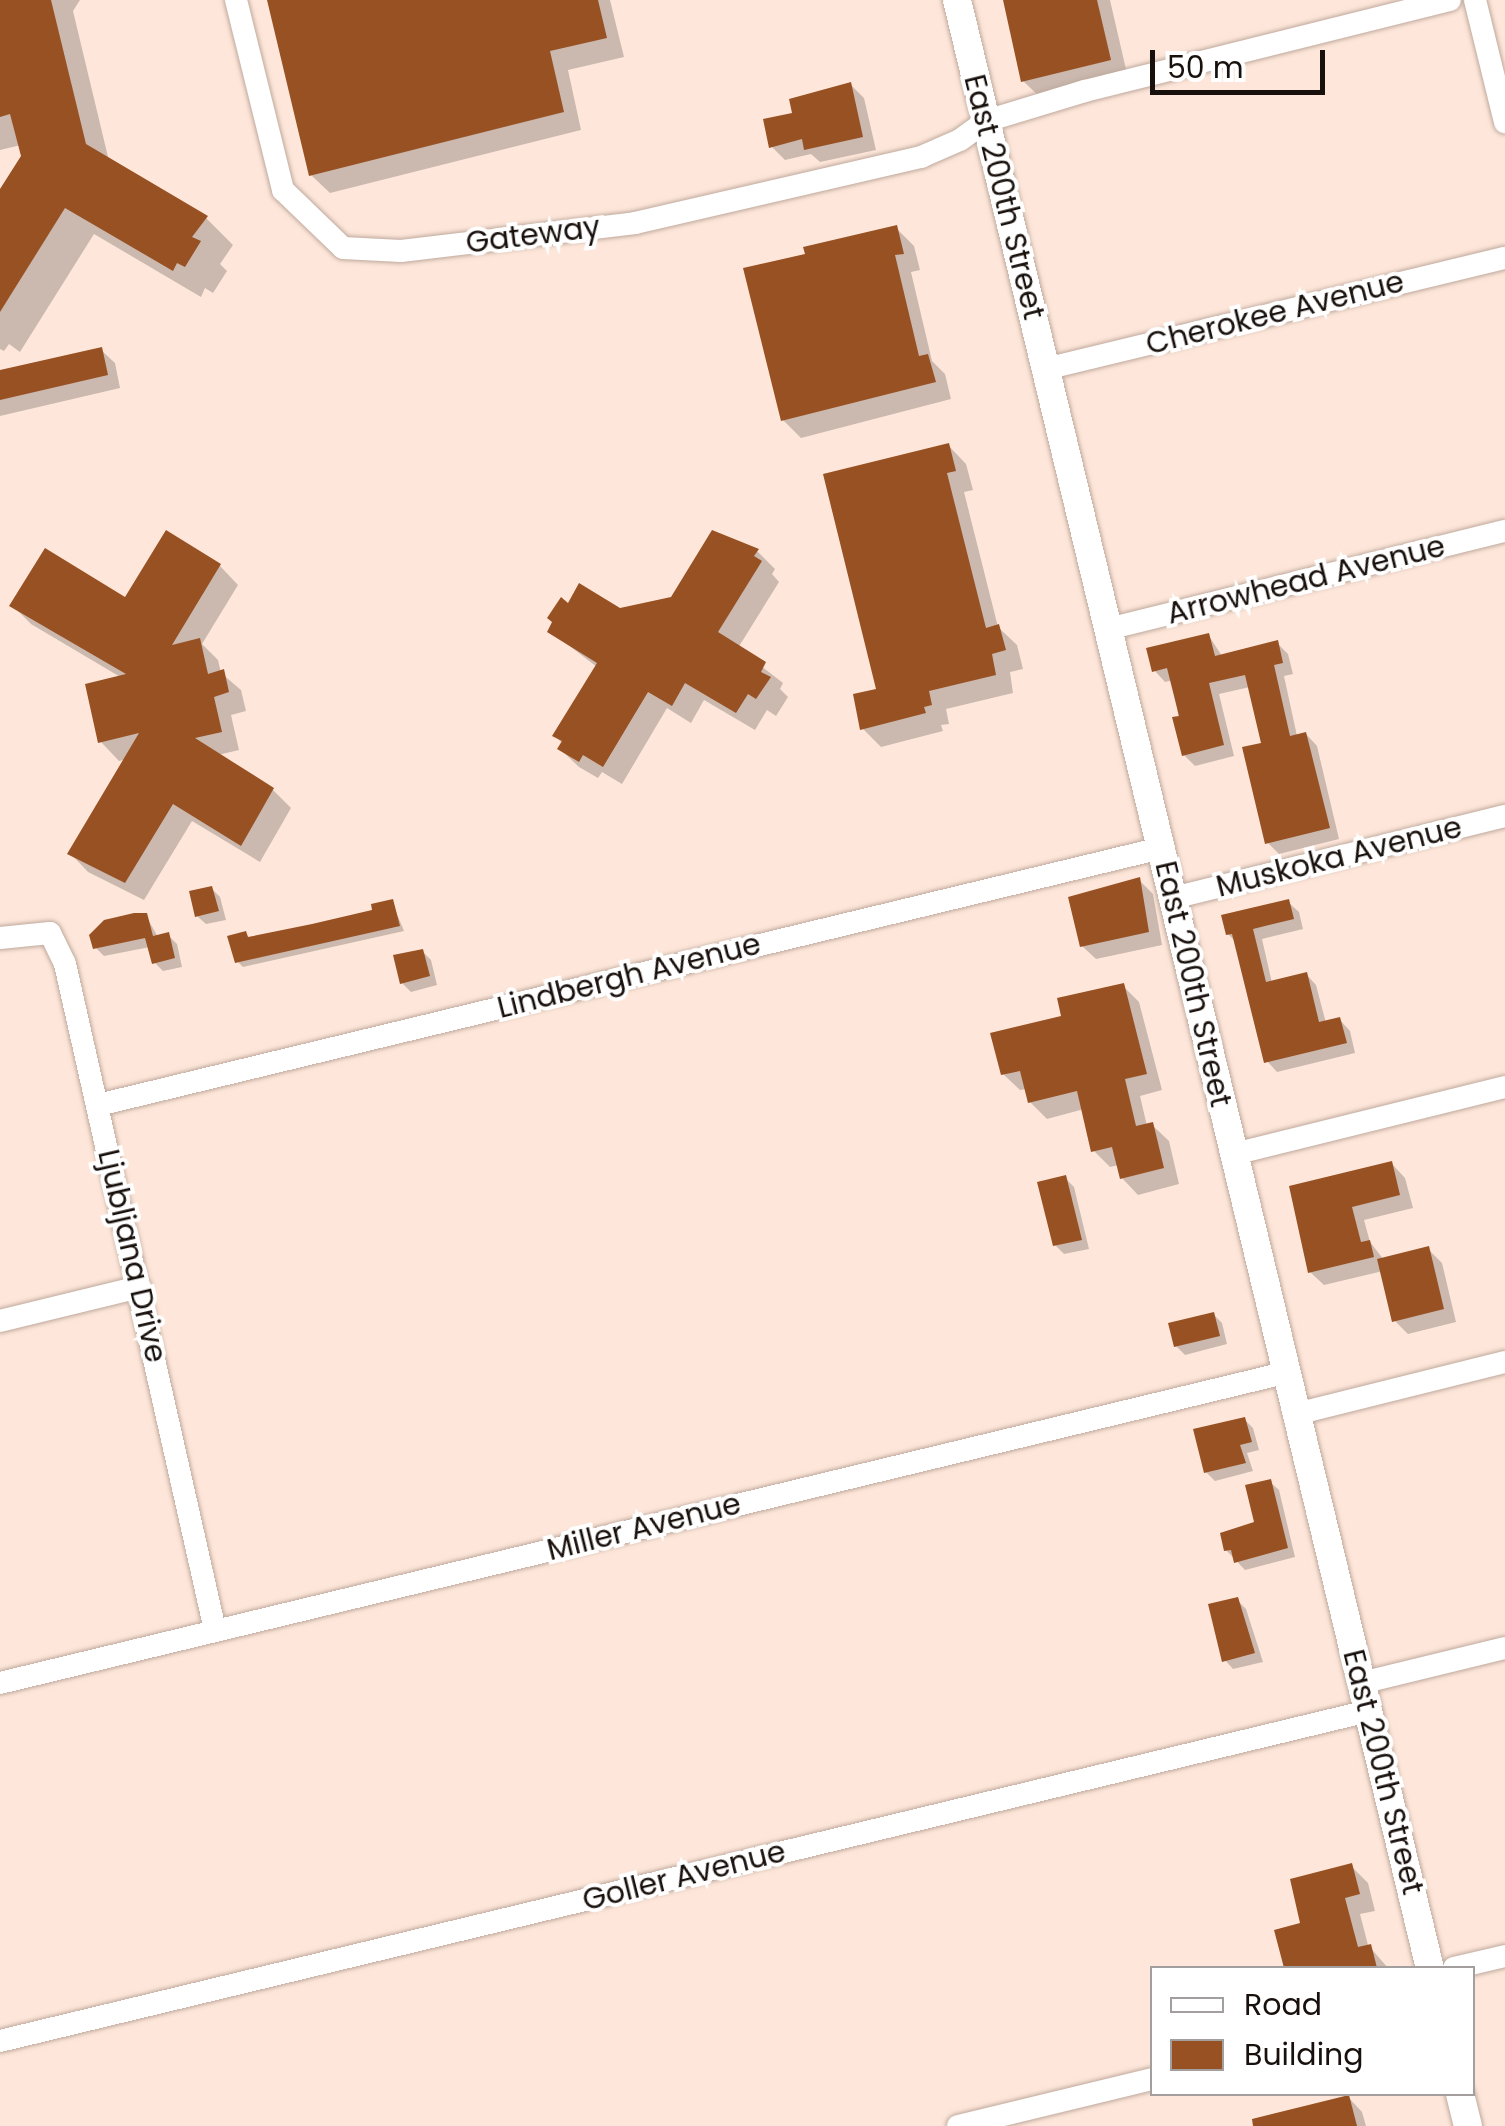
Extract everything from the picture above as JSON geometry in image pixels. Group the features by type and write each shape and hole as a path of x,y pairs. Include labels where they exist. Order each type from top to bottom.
{"street":[{"name":"Gateway","path":"236,0 283,190 343,248 401,251 635,223 922,157 960,140 986,121 1085,91 1450,0"},
{"name":"East 200th Street","path":"956,0 1430,1966"},
{"path":"1476,0 1505,122"},
{"name":"Cherokee Avenue","path":"1045,369 1505,258"},
{"name":"Arrowhead Avenue","path":"1108,629 1505,531"},
{"name":"Muskoka Avenue","path":"1172,898 1505,816"},
{"name":"Lindbergh Avenue","path":"98,1104 1161,848"},
{"name":"Ljubljana Drive","path":"0,938 50,933 65,964 215,1630"},
{"path":"1234,1154 1505,1087"},
{"path":"0,1321 140,1288"},
{"path":"1296,1414 1505,1362"},
{"name":"Miller Avenue","path":"0,1683 1288,1372"},
{"path":"1361,1682 1505,1648"},
{"name":"Goller Avenue","path":"0,2041 1368,1711"},
{"path":"1462,1966 1505,1956"},
{"path":"958,2126 1150,2079"},
{"path":"1460,2096 1468,2126"}],"building":[{"path":"0,0 51,0 86,144 208,216 192,237 201,241 185,267 177,263 173,271 65,208 0,312 0,189 21,156 10,114 0,117"},
{"path":"267,0 598,0 607,38 550,51 564,112 309,176"},
{"path":"1003,0 1097,0 1111,60 1021,82"},
{"path":"851,82 863,137 804,150 802,139 769,148 763,119 792,113 789,99"},
{"path":"897,225 904,254 895,255 919,356 928,354 936,382 781,421 743,268 805,254 803,247"},
{"path":"102,347 108,375 0,400 0,370"},
{"path":"949,443 956,471 947,473 986,628 999,624 1006,650 992,654 996,675 929,691 932,705 924,707 926,713 860,730 853,694 876,689 823,474"},
{"path":"166,530 221,564 172,645 200,638 208,674 224,669 229,692 214,697 222,732 195,738 274,788 241,846 173,804 125,883 67,854 139,733 98,743 85,684 126,674 9,606 45,548 125,597"},
{"path":"712,530 759,549 754,556 762,561 718,632 766,662 761,672 771,677 756,699 748,694 736,713 685,683 672,706 648,692 603,767 583,755 579,762 557,749 562,741 552,736 597,663 547,632 552,622 547,618 561,597 568,603 579,583 620,608 671,597"},
{"path":"1209,633 1215,656 1278,640 1283,663 1274,665 1290,736 1306,732 1330,828 1265,844 1242,747 1261,743 1245,675 1209,683 1224,745 1182,756 1172,717 1179,716 1167,668 1152,672 1146,648"},
{"path":"1140,877 1149,932 1080,947 1068,897"},
{"path":"212,886 219,911 195,917 189,891"},
{"path":"393,899 400,926 235,963 227,936 246,931 248,937 312,924 372,910 371,904"},
{"path":"1289,899 1294,919 1253,929 1266,982 1307,972 1319,1022 1340,1017 1347,1043 1264,1063 1232,934 1226,935 1221,915"},
{"path":"147,913 153,936 169,932 175,958 152,964 145,938 93,949 89,935 104,920"},
{"path":"423,949 430,976 400,984 393,955"},
{"path":"1124,983 1147,1074 1125,1079 1136,1126 1153,1122 1164,1168 1120,1179 1112,1147 1091,1152 1077,1091 1028,1103 1020,1071 1001,1075 990,1033 1061,1016 1057,998"},
{"path":"1392,1161 1400,1195 1352,1207 1361,1242 1370,1240 1374,1257 1308,1273 1289,1186"},
{"path":"1066,1175 1082,1240 1053,1246 1037,1182"},
{"path":"1429,1246 1444,1309 1392,1322 1377,1259"},
{"path":"1214,1312 1220,1336 1174,1347 1168,1323"},
{"path":"1245,1417 1252,1442 1240,1445 1246,1463 1204,1473 1193,1429"},
{"path":"1271,1479 1288,1548 1234,1563 1231,1550 1224,1551 1220,1533 1254,1522 1245,1485"},
{"path":"1238,1597 1255,1653 1222,1662 1208,1604"},
{"path":"1352,1863 1360,1894 1345,1898 1358,1947 1371,1944 1376,1966 1283,1966 1274,1930 1300,1923 1290,1879"},
{"path":"1349,2096 1357,2126 1253,2126 1252,2119"}]}
